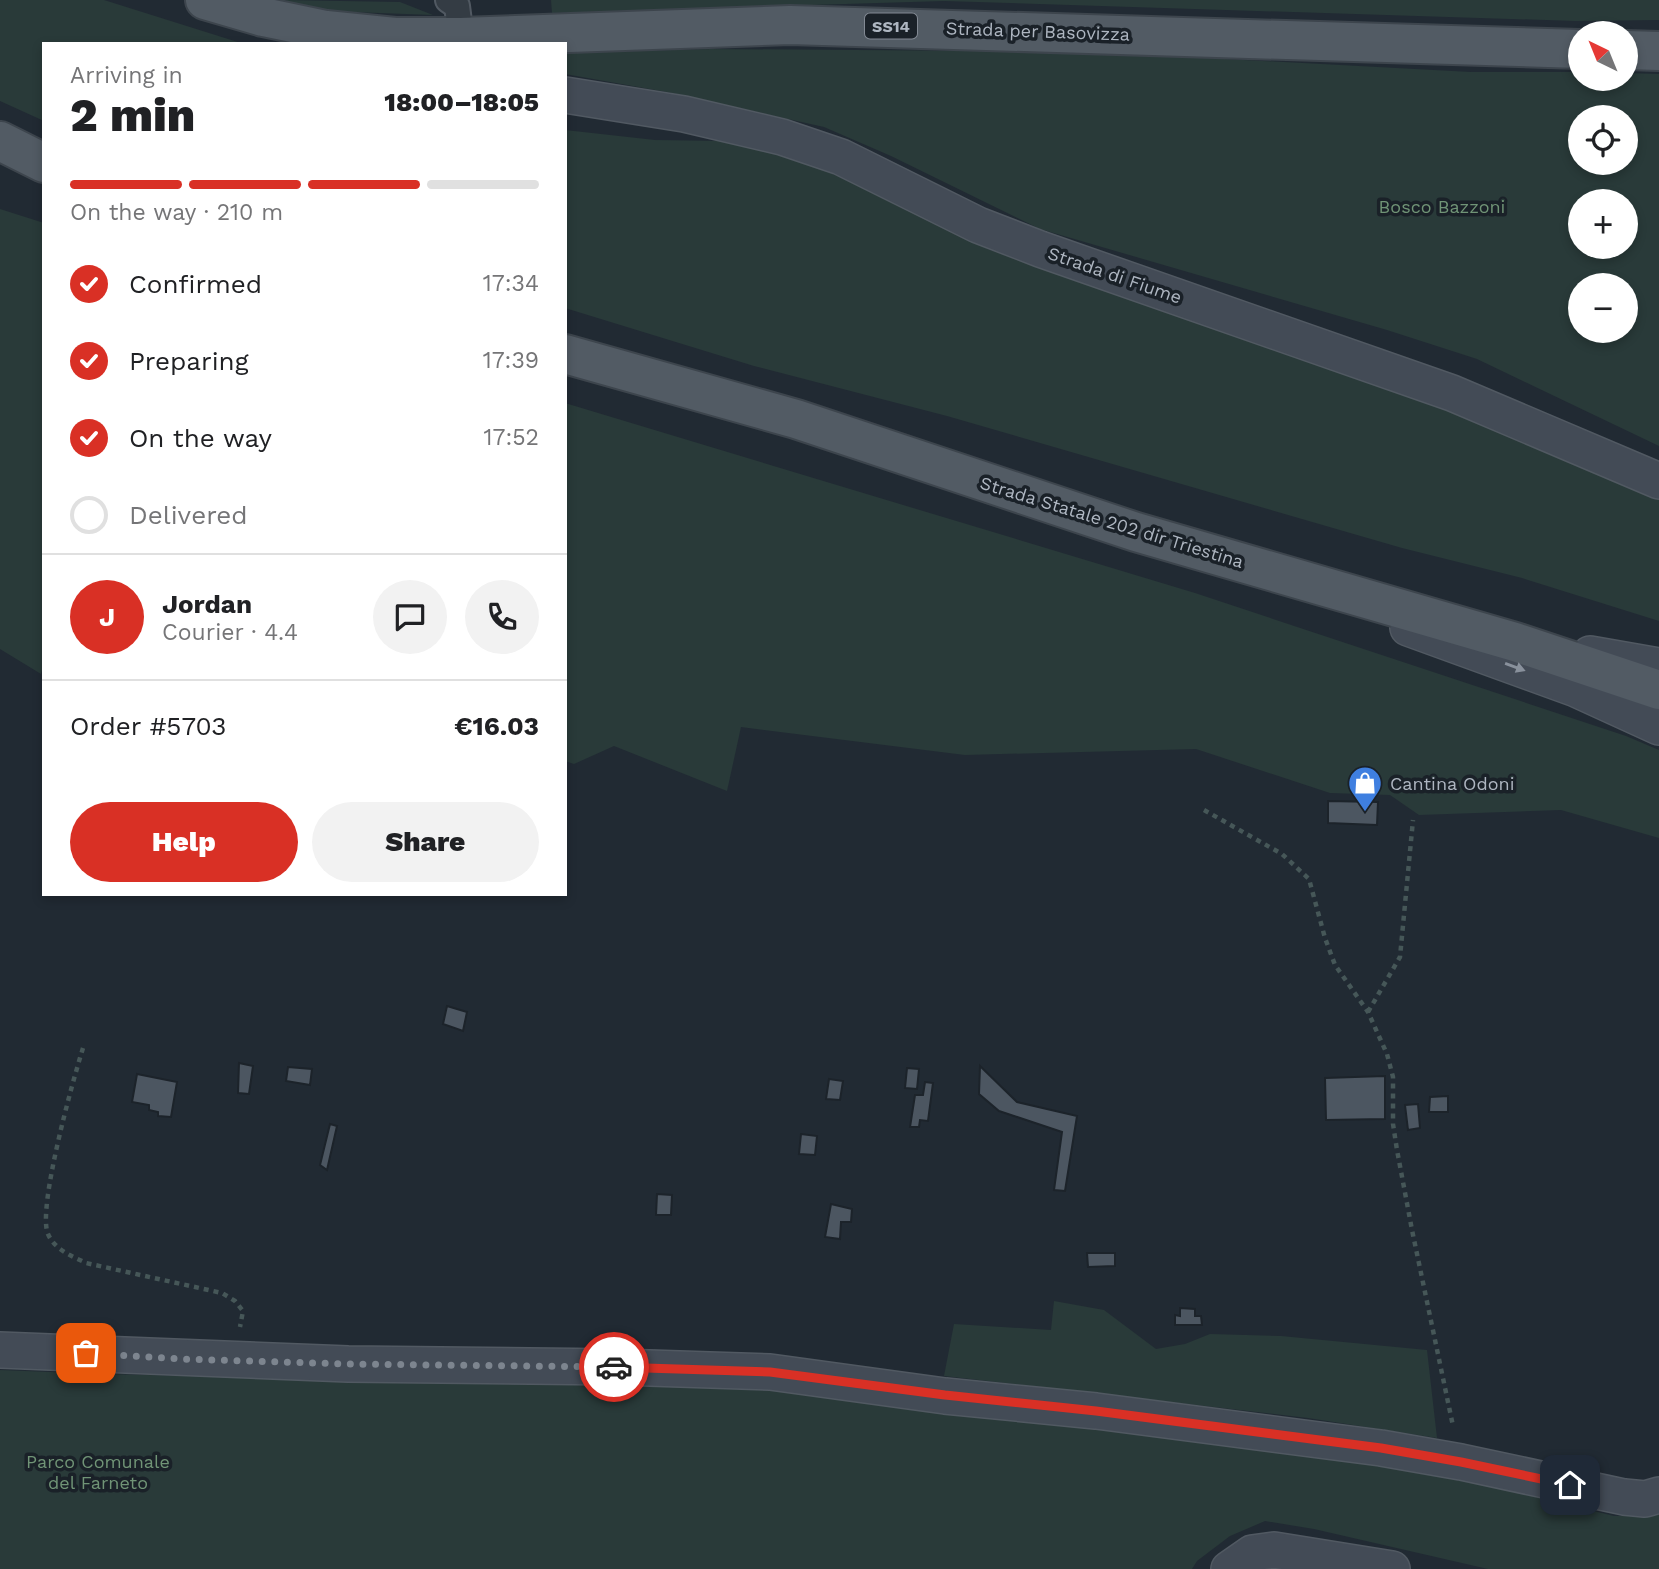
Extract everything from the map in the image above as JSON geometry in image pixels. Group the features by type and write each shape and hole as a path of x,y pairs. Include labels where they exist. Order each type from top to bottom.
{"main road":[{"name":"Strada per Basovizza","path":"205,0 263,17 326,30 464,40 790,25 1568,49"},
{"path":"1638,51 1659,51"},
{"path":"0,141 42,162"},
{"name":"Strada Statale 202 dir Triestina","path":"567,355 796,419 1175,543 1515,642 1659,690"}],"street":[{"path":"448,0 457,6 464,40"},
{"name":"Strada di Fiume","path":"567,95 684,114 782,137 841,157 978,225 1452,393 1659,481"},
{"path":"1175,543 1576,689 1659,727"},
{"path":"1515,642 1659,666"},
{"path":"0,1350 335,1364 619,1367 770,1372 1381,1448 1624,1497 1644,1499 1659,1495"},
{"path":"1229,1569 1252,1553 1274,1550 1392,1569"}],"path":[{"path":"1205,810 1282,854 1309,879 1335,965 1368,1012 1387,1054 1393,1077 1393,1124 1402,1177 1461,1462"},
{"path":"1368,1012 1400,957 1413,820"},
{"path":"83,1048 58,1144 46,1213 46,1232 53,1243 68,1255 86,1262 222,1293 235,1301 243,1311 240,1327"}],"green space":[{"path":"0,0 104,0 238,42 42,42 42,120 0,101"},
{"path":"284,0 400,2 433,15 324,11"},
{"path":"551,0 1659,0 1659,20 1576,21 944,1 552,13"},
{"name":"Bosco Bazzoni","path":"710,49 988,51 1169,56 1471,72 1568,72 1568,91 1638,91 1638,73 1659,74 1659,446 1477,359 1387,330 1040,229 891,156 824,127 672,93 567,74 567,53"},
{"path":"567,130 655,140 721,141 815,166 990,250 1425,401 1659,498 1659,621 1522,578 1402,548 947,416 754,366 567,309"},
{"path":"0,209 42,222 41,674 0,649"},
{"path":"567,404 1195,593 1626,736 1659,750 1659,838 1561,810 1419,815 1390,795 1330,793 1196,749 965,755 741,727 727,791 614,746 574,764 567,762"},
{"path":"1054,1301 1104,1310 1156,1349 1185,1344 1210,1334 1281,1336 1427,1350 1437,1438 1308,1418 944,1376 954,1324 1051,1330"},
{"name":"Parco Comunale del Farneto","path":"0,1370 763,1388 1429,1471 1614,1516 1659,1515 1659,1569 1488,1569 1314,1529 1265,1521 1230,1536 1197,1561 1192,1569 0,1569"}],"building":[{"path":"1328,801 1378,802 1377,825 1328,823"},
{"path":"447,1006 467,1012 463,1031 443,1024"},
{"path":"239,1063 253,1066 249,1094 238,1093"},
{"path":"980,1066 1017,1102 1077,1116 1065,1191 1054,1190 1062,1132 999,1111 979,1094"},
{"path":"288,1067 312,1069 310,1085 286,1081"},
{"path":"907,1068 919,1069 917,1089 905,1088"},
{"path":"137,1074 177,1082 171,1117 158,1116 158,1112 149,1110 149,1105 132,1102"},
{"path":"1385,1076 1385,1119 1326,1120 1325,1078"},
{"path":"829,1079 843,1081 840,1100 826,1099"},
{"path":"925,1082 933,1083 928,1121 920,1120 919,1127 910,1127 915,1095 923,1095"},
{"path":"1448,1096 1448,1112 1429,1112 1430,1097"},
{"path":"1418,1104 1420,1128 1408,1130 1405,1105"},
{"path":"330,1124 337,1126 327,1170 320,1165"},
{"path":"801,1134 817,1136 815,1155 799,1154"},
{"path":"657,1194 672,1195 671,1215 656,1215"},
{"path":"831,1204 852,1209 851,1222 841,1222 840,1239 825,1237"},
{"path":"1087,1253 1115,1253 1115,1266 1088,1267"},
{"path":"1180,1308 1195,1309 1195,1316 1201,1316 1202,1325 1175,1325 1175,1315 1180,1316"}],"way so far":[{"path":"86,1353 348,1364 614,1367"}],"place":[{"name":"Cantina Odoni","path":"1365,813"}],"route":[{"path":"614,1367 770,1372 1096,1411 1381,1448 1570,1485"}]}
